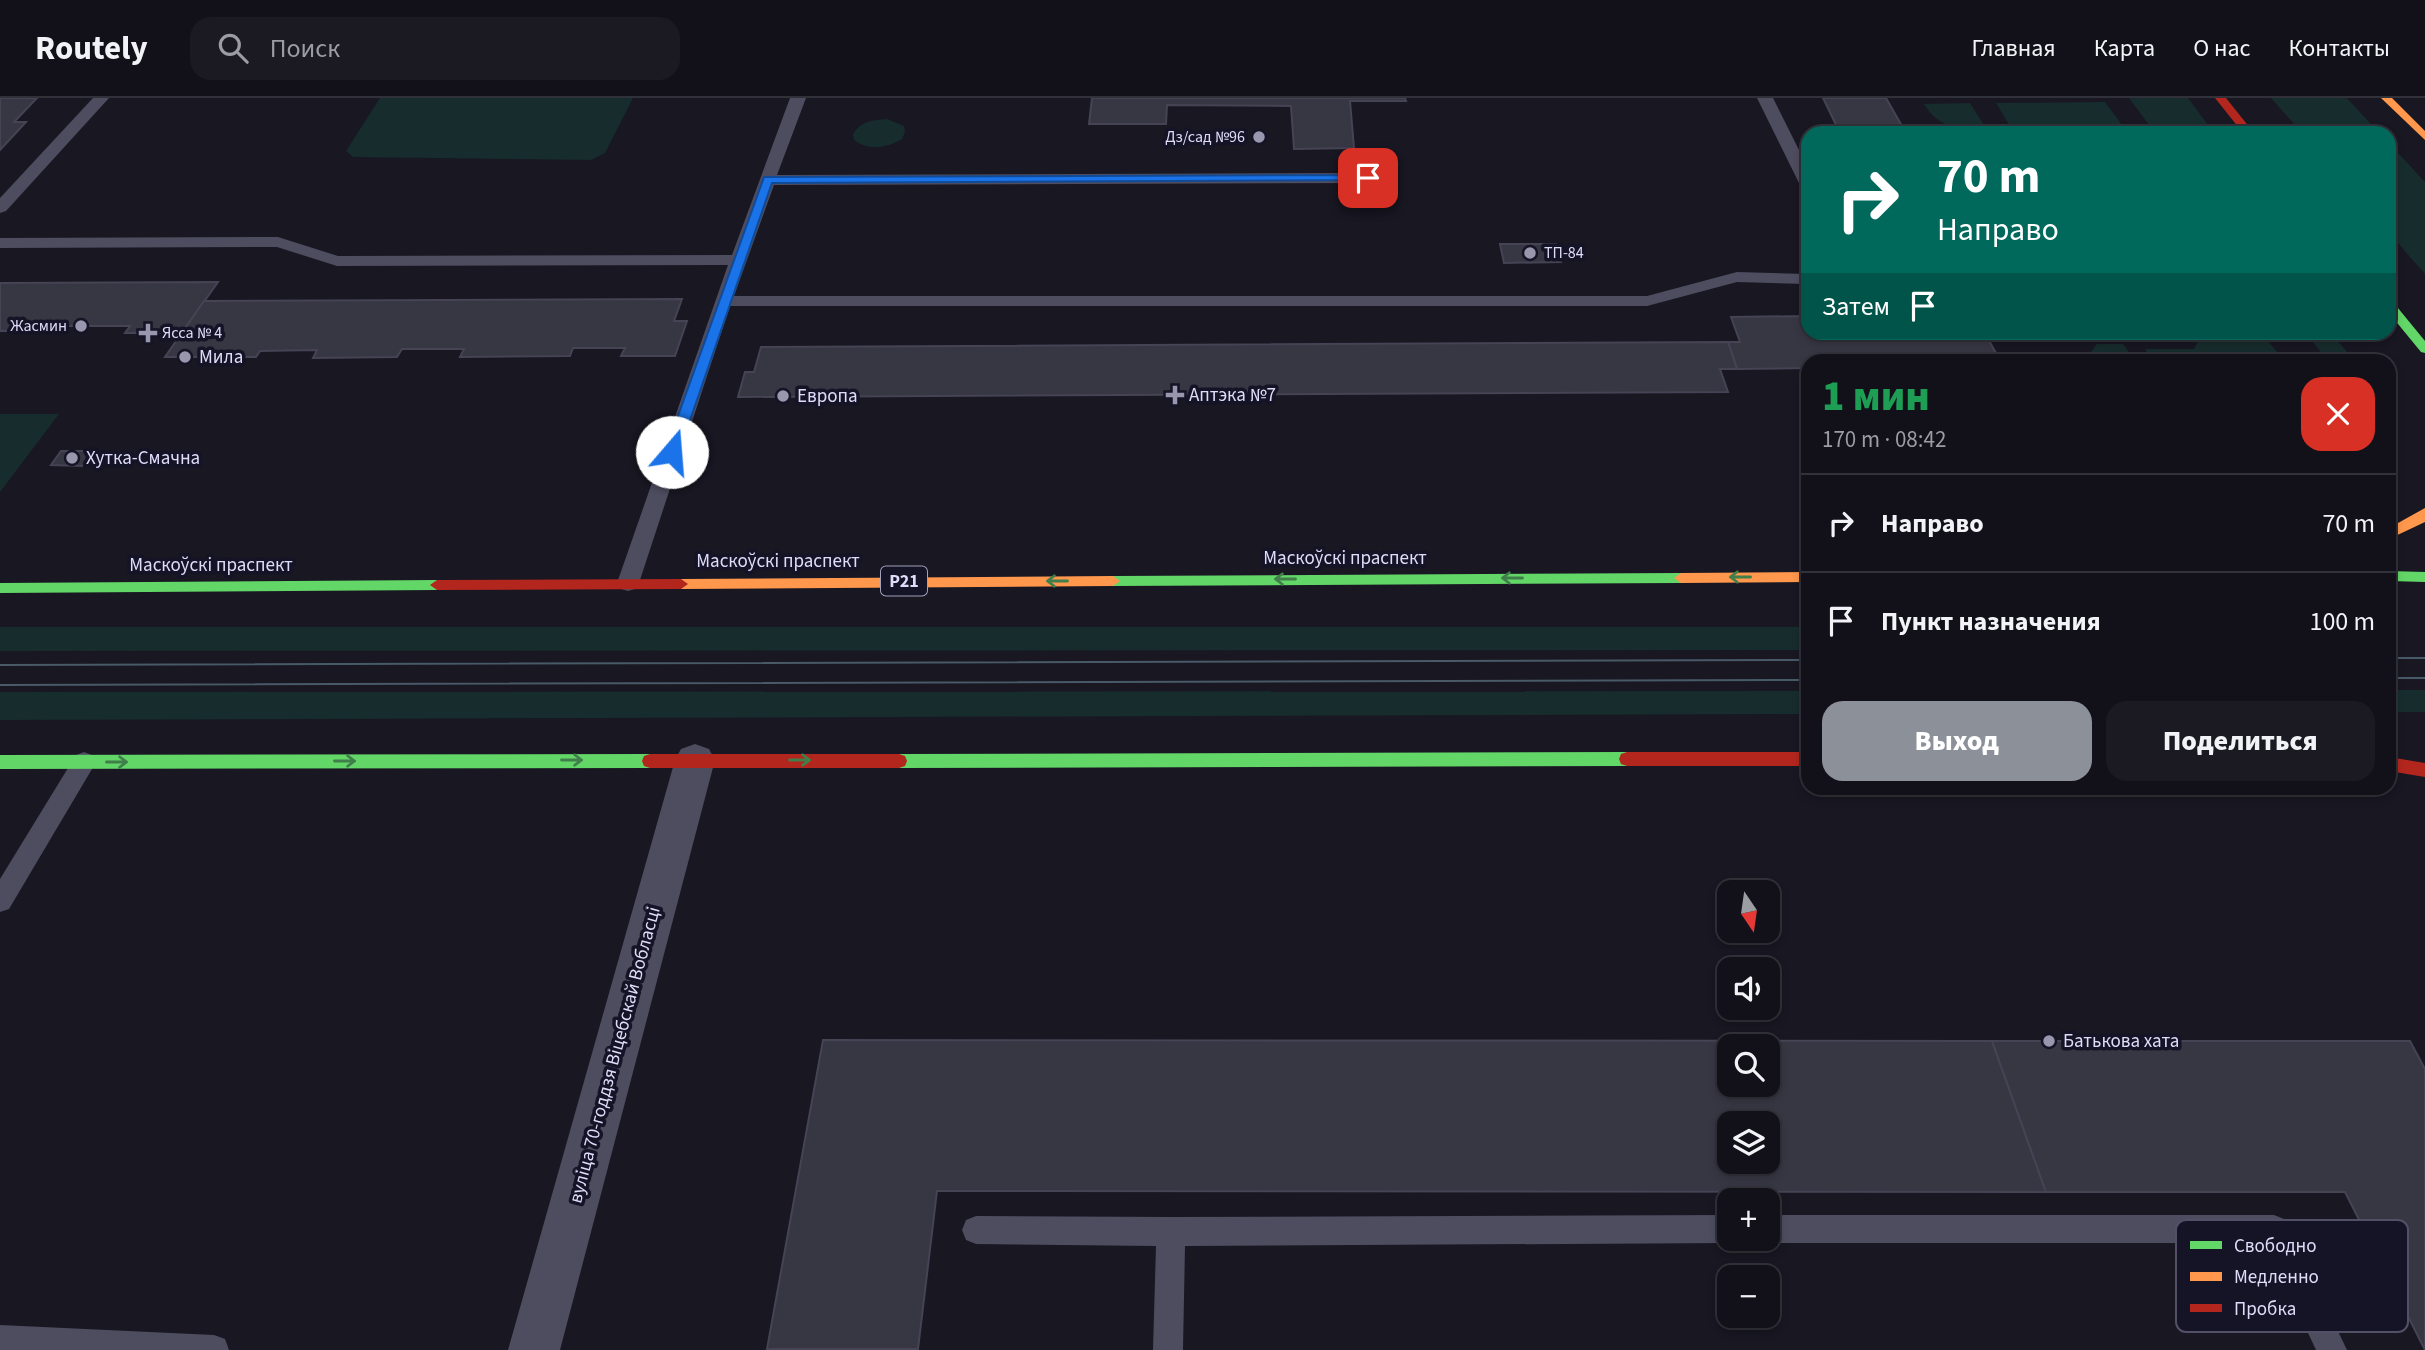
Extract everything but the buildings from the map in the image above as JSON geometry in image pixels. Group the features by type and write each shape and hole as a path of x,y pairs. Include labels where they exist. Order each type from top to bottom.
{"main road":[{"path":"2220,98 2243,126"},
{"path":"2386,98 2425,137"},
{"path":"2396,314 2425,349"},
{"path":"2396,530 2421,518 2425,513"},
{"path":"2396,576 2425,577"},
{"name":"Маскоўскі праспект","path":"0,588 1801,577"},
{"path":"0,600 46,589 73,587"},
{"path":"2396,759 2425,759"},
{"path":"0,762 1801,760"},
{"path":"2396,765 2425,770"}],"street":[{"name":"вуліца 70-годдзя Віцебскай Вобласці","path":"534,1350 695,760"}],"lane":[{"path":"0,208 101,98"},
{"path":"628,583 723,301 798,98"},
{"path":"1765,98 1801,171"},
{"path":"768,180 1368,178"},
{"path":"0,243 278,242 337,261 738,260"},
{"path":"723,301 1647,301 1737,277 1801,279"},
{"path":"0,901 84,762"},
{"path":"976,1230 1171,1232 1717,1229"},
{"path":"1780,1229 2176,1229"},
{"path":"1168,1350 1171,1232"},
{"path":"2323,1332 2332,1350"},
{"path":"0,1340 214,1350"}],"green space":[{"path":"380,98 633,98 605,153 591,160 353,157 346,151"},
{"path":"2129,98 2188,98 2209,126 2150,126"},
{"path":"2271,98 2347,98 2373,126 2296,126"},
{"path":"2105,102 2123,126 2010,126 1996,103"},
{"path":"1970,103 1985,126 1950,126 1936,118 1924,104"},
{"path":"887,119 904,126 902,139 878,147 866,146 854,140 853,134 864,124"},
{"path":"2396,151 2425,182 2425,274 2396,241"},
{"path":"2198,340 2267,340 2279,354 2148,354 2145,349 2194,349"},
{"path":"2311,340 2337,340 2349,354 2322,354"},
{"path":"2097,344 2123,344 2130,354 2090,354"},
{"path":"0,414 59,414 0,492"},
{"path":"0,627 1801,627 1801,650 0,651"},
{"path":"2396,690 2425,690 2425,712 2396,712"},
{"path":"1801,691 1801,714 0,720 0,692"}],"tram line":[{"path":"2396,658 2425,658"},
{"path":"0,665 1801,660"},
{"path":"2396,678 2425,678"},
{"path":"0,685 1801,680"}],"traffic: fast":[{"path":"2396,314 2425,349"},
{"path":"2396,576 2425,577"},
{"path":"1113,581 1681,578"},
{"path":"0,588 437,585"},
{"path":"899,761 1627,759"},
{"path":"0,762 650,761"}],"traffic: slow":[{"path":"2386,98 2425,137"},
{"path":"2396,530 2421,518 2425,513"},
{"path":"1681,578 1801,577"},
{"path":"681,584 1113,581"}],"traffic: jam":[{"path":"2220,98 2243,126"},
{"path":"437,585 681,584"},
{"path":"1627,759 1801,759"},
{"path":"650,761 899,761"},
{"path":"2396,765 2425,770"}],"place":[{"name":"Дз/сад №96","path":"1259,137"},
{"name":"ТП-84","path":"1530,253"},
{"name":"Жасмин","path":"81,326"},
{"name":"Ясса № 4","path":"148,333"},
{"name":"Мила","path":"185,357"},
{"name":"Аптэка №7","path":"1175,395"},
{"name":"Европа","path":"783,396"},
{"name":"Хутка-Смачна","path":"72,458"},
{"name":"Батькова хата","path":"2049,1041"}],"route":[{"path":"672,452 723,301 768,180 1368,178"}]}
